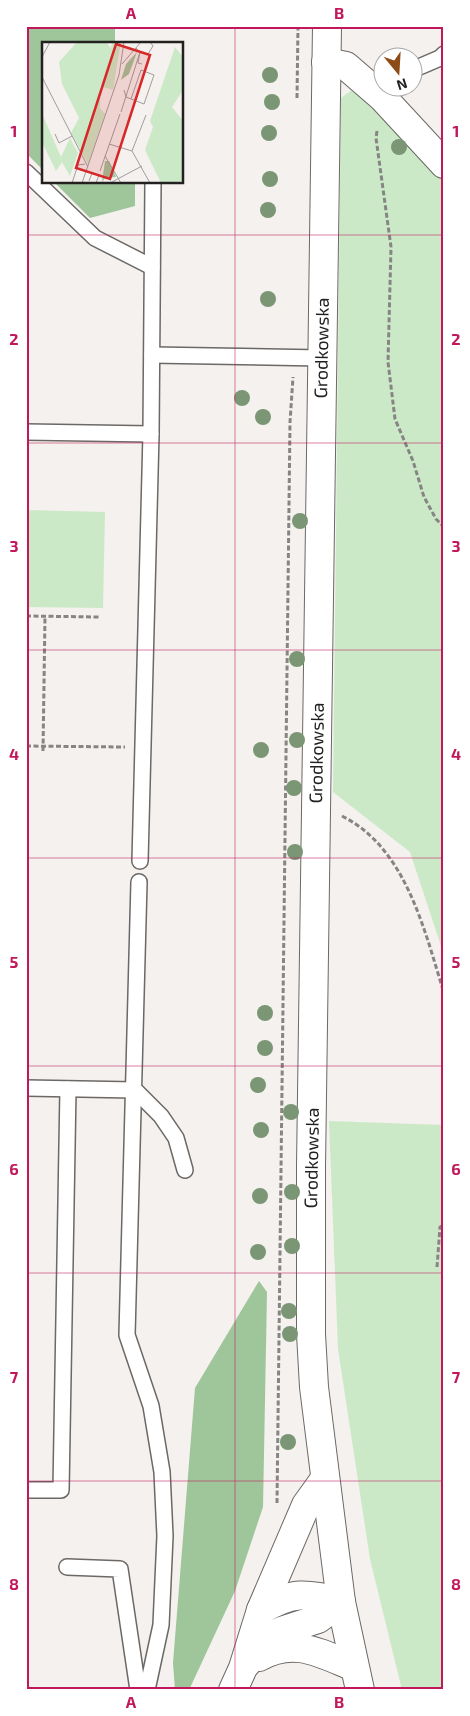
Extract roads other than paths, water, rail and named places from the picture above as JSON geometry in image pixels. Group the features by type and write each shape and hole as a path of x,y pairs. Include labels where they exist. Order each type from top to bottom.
{"main road":[{"name":"Grodkowska","path":"327,26 311,1334 314,1387 324,1480 340,1602 357,1678"},
{"path":"326,62 346,66 372,85"},
{"path":"386,98 444,164"},
{"path":"238,1679 261,1610 306,1505 324,1480"},
{"path":"261,1610 281,1598 309,1594 340,1602"},
{"path":"238,1679 264,1642 281,1631 318,1619 340,1602"},
{"path":"238,1679 261,1656 279,1648 302,1647 357,1678"}],"lane":[{"path":"422,66 440,58 444,54"},
{"path":"26,172 95,238 152,267"},
{"path":"140,862 151,434 153,184"},
{"path":"152,355 322,358"},
{"path":"26,432 151,434"},
{"path":"139,882 128,1336 150,1406 162,1472 165,1536 161,1625 147,1690"},
{"path":"26,1088 135,1090 160,1116 176,1138 185,1170"},
{"path":"26,1490 61,1490 68,1089"},
{"path":"67,1567 120,1569 138,1690"}]}
